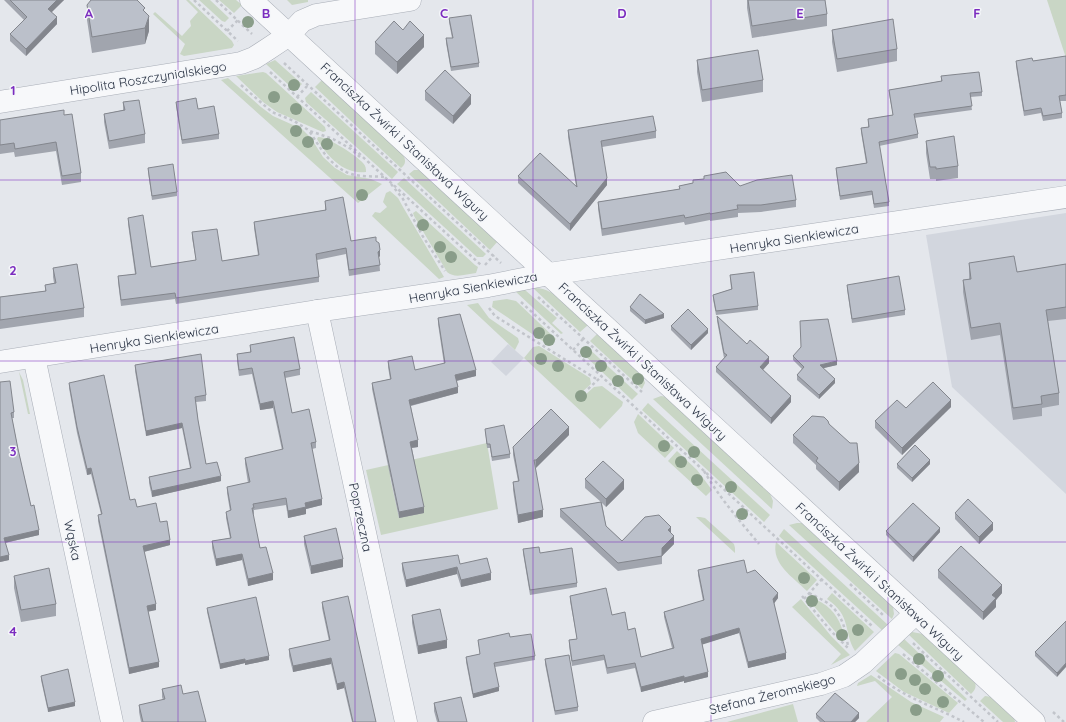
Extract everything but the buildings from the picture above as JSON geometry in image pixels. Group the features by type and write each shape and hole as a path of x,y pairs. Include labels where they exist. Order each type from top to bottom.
{"street":[{"name":"Hipolita Roszczynialskiego","path":"0,102 241,63 261,53 289,35 315,8 410,0"},
{"name":"Franciszka Żwirki i Stanisława Wigury","path":"247,8 289,35 1034,722"},
{"name":"Henryka Sienkiewicza","path":"0,362 317,311 443,293 549,274 1066,197"},
{"name":"Poprzeczna","path":"317,311 406,722"},
{"name":"Wąska","path":"34,357 112,722"},
{"name":"Stefana Żeromskiego","path":"654,722 821,684 844,676 860,665 916,613"}],"path":[{"path":"194,0 227,31 308,86 510,281 602,376 822,579 893,635 998,722"},
{"path":"216,0 238,21 261,53 297,97 385,177 403,200 446,274"},
{"path":"227,31 238,21 247,8"},
{"path":"215,66 225,75 236,80 272,112 310,131 333,139 351,149 510,281 583,339 647,397"},
{"path":"297,97 312,82"},
{"path":"310,131 325,156 337,167 351,174 385,177"},
{"path":"486,304 495,316 598,380"},
{"path":"588,389 602,376"},
{"path":"702,468 728,506 759,544"},
{"path":"804,599 822,579"},
{"path":"849,583 893,635 984,722"},
{"path":"810,593 827,603 837,612 845,630 848,647"},
{"path":"802,596 831,631 851,651"},
{"path":"877,675 912,699 964,722"}],"shaded area":[{"path":"1066,213 1066,494 952,387 926,235"},
{"path":"508,344 524,358 506,376 491,362"}],"green space":[{"path":"186,0 189,0 232,41 234,45 232,48 184,56 180,54 185,44 153,14 155,12 182,36 191,26 190,21 198,12"},
{"path":"199,0 210,0 229,18 225,22 222,21"},
{"path":"219,0 236,0 242,5 234,13"},
{"path":"287,0 308,0 308,2 292,5"},
{"path":"1047,0 1066,0 1066,58"},
{"path":"275,60 302,84 297,89 293,89 266,64"},
{"path":"263,72 266,73 325,127 326,131 323,132 277,112 263,102 236,76"},
{"path":"228,78 273,116 302,129 311,138 323,157 335,168 347,175 371,179 382,184 358,203 221,80"},
{"path":"322,80 403,155 405,162 401,168 315,87"},
{"path":"311,92 398,172 392,179 306,102 305,98"},
{"path":"318,137 335,143 355,156 364,164 366,172 350,170 337,163 326,152 317,139"},
{"path":"414,170 422,171 498,241 490,250 409,174"},
{"path":"404,178 486,254 483,257 477,257 397,184"},
{"path":"390,191 398,198 444,277 439,279 372,216 375,212 380,213 387,207 383,202 386,193"},
{"path":"416,211 478,267 476,273 457,276 447,272 414,216 413,213"},
{"path":"533,288 541,288 556,295 588,325 580,332"},
{"path":"525,290 557,318 552,323 563,333 561,334 515,291"},
{"path":"507,299 516,301 556,339 550,346 492,307 493,301"},
{"path":"478,303 489,318 518,338 519,342 515,350 467,305"},
{"path":"598,333 642,374 645,383 642,389 590,341"},
{"path":"539,346 590,378 591,384 582,392 585,395 594,387 602,386 623,402 622,406 600,429 524,358 533,347"},
{"path":"586,346 638,394 632,400 582,353 582,350"},
{"path":"19,372 23,380 30,414 28,414"},
{"path":"661,396 667,397 769,491 773,501 772,509 653,399"},
{"path":"648,403 770,515 764,522 642,410"},
{"path":"638,414 674,448 665,458 638,433 634,422"},
{"path":"487,443 498,509 381,535 366,470","holes":["415,472 399,518 390,477"]},
{"path":"677,451 697,470 712,490 706,496 668,461"},
{"path":"696,517 705,518 734,544 735,553"},
{"path":"802,523 893,607 894,614 892,619 789,525"},
{"path":"784,529 888,625 883,631 779,536"},
{"path":"776,542 817,580 807,591 784,570 775,550"},
{"path":"832,593 874,632 855,651 851,644 844,618 835,605 827,599"},
{"path":"801,599 831,636 850,655 831,665 841,654 792,607"},
{"path":"817,600 834,613 843,632 838,635 813,605"},
{"path":"912,632 923,634 975,681 976,685 971,694 908,634"},
{"path":"903,638 967,699 965,701 897,644"},
{"path":"895,653 899,654 958,703 949,713 904,692 876,671"},
{"path":"871,675 911,702 944,717 940,722 866,722 892,697 875,681 857,686 858,683"},
{"path":"985,696 992,697 1014,717 1015,722 1003,722 980,701"},
{"path":"793,704 798,722 727,722"}]}
